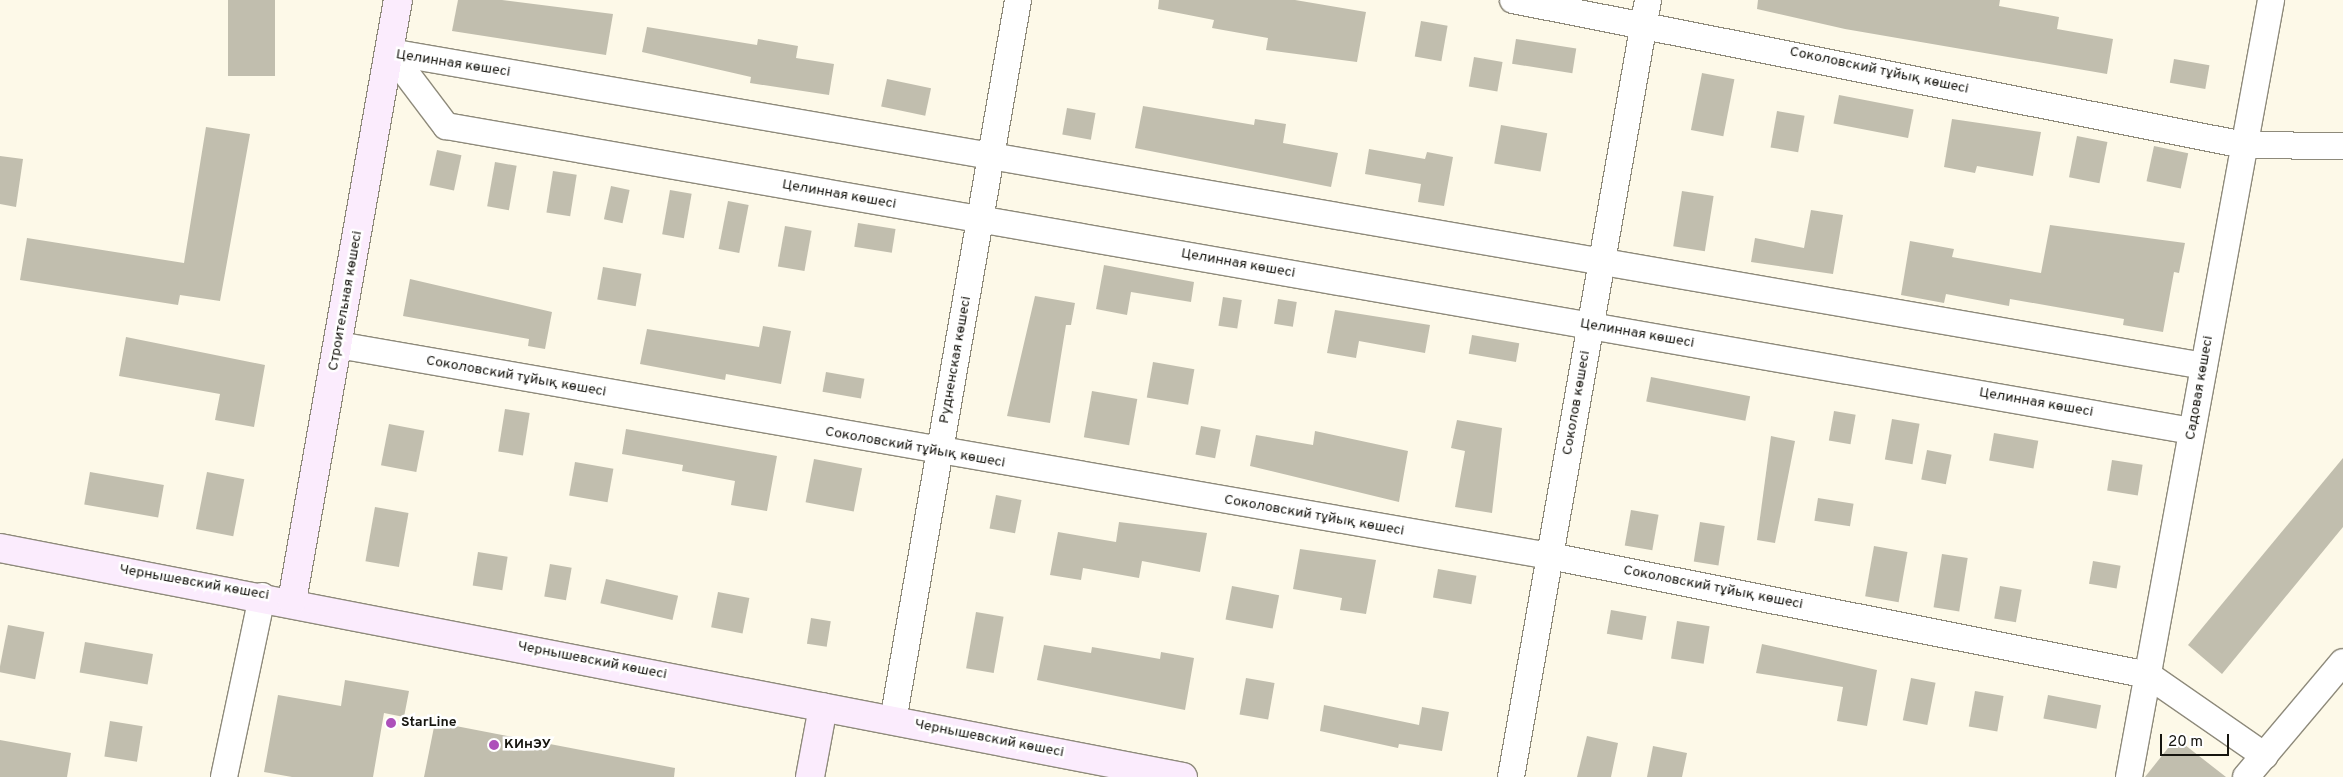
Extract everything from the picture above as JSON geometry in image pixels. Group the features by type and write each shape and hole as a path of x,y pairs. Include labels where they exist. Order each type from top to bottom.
{"street":[{"name":"Строительная көшесі","path":"292,601 398,0"},
{"name":"Рудненская көшесі","path":"893,721 1018,0"},
{"name":"Соколовский тұйық көшесі","path":"1513,0 1646,12 2244,145 2343,146"},
{"name":"Садовая көшесі","path":"2130,777 2271,0"},
{"name":"Соколов көшесі","path":"1511,777 1646,12"},
{"name":"Целинная көшесі","path":"390,52 2204,366"},
{"name":"Целинная көшесі","path":"390,52 446,126 2192,431"},
{"name":"Соколовский тұйық көшесі","path":"338,345 940,452 1550,556 2148,675 2265,756"},
{"name":"Чернышевский көшесі","path":"0,548 292,601 1183,777"},
{"path":"224,777 262,596"},
{"path":"2246,777 2343,662"},
{"path":"810,777 823,707"}],"building":[{"path":"228,0 275,0 275,76 228,76"},
{"path":"458,0 502,0 613,14 606,55 452,31"},
{"path":"1159,0 1295,0 1366,12 1357,62 1266,50 1268,38 1212,28 1214,20 1158,9"},
{"path":"1758,0 2000,0 1999,6 2059,17 2057,29 2113,39 2107,74 1845,29 1757,9"},
{"path":"1421,21 1448,26 1441,61 1415,56"},
{"path":"647,27 757,45 758,39 798,46 796,58 834,64 829,95 750,83 751,77 642,52"},
{"path":"1516,39 1576,49 1572,73 1512,64"},
{"path":"1474,57 1503,62 1497,92 1469,87"},
{"path":"2174,59 2209,65 2205,89 2170,83"},
{"path":"1702,73 1734,79 1723,136 1691,130"},
{"path":"887,79 931,88 925,116 881,106"},
{"path":"1839,95 1914,110 1908,138 1833,123"},
{"path":"1143,106 1254,125 1255,119 1286,124 1283,143 1338,153 1331,187 1135,148"},
{"path":"1067,108 1096,113 1091,140 1062,135"},
{"path":"1777,111 1805,116 1798,152 1771,147"},
{"path":"1952,119 2041,132 2033,176 1977,166 1975,173 1944,167"},
{"path":"1501,125 1547,133 1541,172 1494,163"},
{"path":"206,127 250,134 220,301 180,295 178,305 20,280 27,238 184,263"},
{"path":"2077,136 2107,142 2099,183 2069,177"},
{"path":"2154,146 2188,153 2181,188 2147,181"},
{"path":"1369,149 1425,159 1427,152 1453,157 1444,206 1418,202 1421,184 1365,174"},
{"path":"437,150 461,155 454,190 430,185"},
{"path":"0,156 23,159 16,207 0,204"},
{"path":"495,162 517,166 509,210 487,206"},
{"path":"553,171 577,175 570,216 546,212"},
{"path":"611,186 630,190 623,223 604,219"},
{"path":"670,190 692,194 684,238 662,234"},
{"path":"1682,191 1714,196 1705,251 1673,246"},
{"path":"728,201 749,205 739,253 719,249"},
{"path":"1811,210 1843,215 1833,274 1751,262 1755,238 1804,248"},
{"path":"858,223 896,229 892,253 854,247"},
{"path":"2050,225 2185,243 2179,273 2174,272 2163,332 2123,325 2124,319 2010,299 2009,306 1946,294 1944,303 1901,295 1910,241 1954,249 1952,257 2041,273"},
{"path":"785,226 812,231 804,271 778,266"},
{"path":"1104,265 1194,282 1191,302 1131,292 1127,315 1096,309"},
{"path":"603,267 641,274 636,306 597,299"},
{"path":"410,279 552,312 545,349 528,346 529,339 403,316"},
{"path":"1035,296 1075,303 1071,325 1066,325 1050,423 1007,416"},
{"path":"1223,297 1242,300 1237,329 1218,326"},
{"path":"1278,299 1297,302 1293,327 1274,324"},
{"path":"1335,310 1430,325 1425,353 1359,341 1356,358 1327,353"},
{"path":"763,326 791,331 781,384 726,374 725,380 640,364 647,329 759,347"},
{"path":"1472,335 1519,343 1516,362 1469,354"},
{"path":"126,337 265,365 254,427 215,420 220,394 119,376"},
{"path":"1153,362 1194,369 1188,405 1147,397"},
{"path":"826,372 864,379 861,398 823,392"},
{"path":"1651,377 1750,396 1745,421 1646,402"},
{"path":"1092,391 1137,399 1129,445 1084,437"},
{"path":"505,409 530,413 523,455 498,451"},
{"path":"1834,411 1856,415 1850,444 1829,441"},
{"path":"1892,419 1920,424 1912,464 1885,459"},
{"path":"1457,420 1502,428 1492,513 1455,507 1465,451 1451,448"},
{"path":"389,424 424,431 416,472 381,465"},
{"path":"1201,426 1221,430 1215,458 1195,454"},
{"path":"626,429 777,456 767,511 731,505 735,481 682,471 683,465 622,454"},
{"path":"1315,431 1408,451 1399,502 1250,466 1256,435 1313,445"},
{"path":"1994,433 2038,441 2033,468 1989,461"},
{"path":"1771,436 1795,441 1775,543 1757,540"},
{"path":"1927,450 1952,455 1946,484 1921,479"},
{"path":"2343,458 2343,527 2222,674 2188,645"},
{"path":"814,459 862,468 854,512 806,502"},
{"path":"2112,460 2143,465 2138,495 2107,491"},
{"path":"575,462 613,469 608,502 569,495"},
{"path":"90,472 164,485 158,518 84,504"},
{"path":"207,472 244,479 233,536 196,529"},
{"path":"996,495 1022,500 1015,533 990,528"},
{"path":"1818,498 1854,504 1850,526 1814,521"},
{"path":"375,507 408,513 399,567 365,561"},
{"path":"1631,510 1659,515 1652,550 1625,545"},
{"path":"1119,522 1207,533 1200,572 1142,561 1139,578 1083,568 1081,580 1050,575 1058,532 1116,542"},
{"path":"1700,522 1725,526 1718,565 1694,562"},
{"path":"1874,546 1907,552 1899,602 1865,596"},
{"path":"1300,549 1376,560 1366,614 1340,610 1342,598 1293,589"},
{"path":"478,552 508,557 502,590 473,586"},
{"path":"1942,554 1968,558 1959,611 1934,607"},
{"path":"2093,561 2121,566 2117,589 2089,584"},
{"path":"550,564 572,568 566,600 544,596"},
{"path":"1438,569 1476,576 1471,604 1433,598"},
{"path":"606,579 678,596 672,620 600,603"},
{"path":"1232,586 1279,595 1273,629 1226,619"},
{"path":"2000,586 2022,590 2016,622 1994,618"},
{"path":"718,592 749,598 743,633 711,627"},
{"path":"1611,610 1646,616 1642,640 1607,634"},
{"path":"976,612 1004,617 994,673 966,668"},
{"path":"811,618 831,621 827,647 807,644"},
{"path":"1677,621 1710,626 1704,664 1671,659"},
{"path":"8,625 44,632 35,679 0,672"},
{"path":"85,642 153,654 148,685 80,673"},
{"path":"1762,644 1877,670 1867,726 1837,721 1843,687 1756,673"},
{"path":"1044,645 1091,653 1092,647 1160,659 1161,652 1194,658 1185,710 1037,680"},
{"path":"1246,678 1275,683 1268,719 1240,714"},
{"path":"1911,678 1936,683 1927,725 1903,720"},
{"path":"345,680 409,691 404,717 384,713 373,777 292,777 264,772 278,695 341,706"},
{"path":"1975,691 2004,696 1997,731 1969,726"},
{"path":"2048,695 2101,705 2096,729 2043,719"},
{"path":"1324,705 1419,725 1422,707 1449,712 1442,751 1399,744 1398,748 1320,731"},
{"path":"110,721 143,726 137,762 104,757"},
{"name":"КИнЭУ","path":"435,722 675,768 674,777 424,777"},
{"path":"1587,736 1618,743 1611,777 1577,777"},
{"path":"2176,738 2226,777 2145,777"},
{"path":"0,740 71,753 67,777 0,777"},
{"path":"1653,746 1687,753 1682,777 1647,777"}],"place":[{"name":"StarLine","path":"391,723"},
{"name":"КИнЭУ","path":"494,745"}]}
